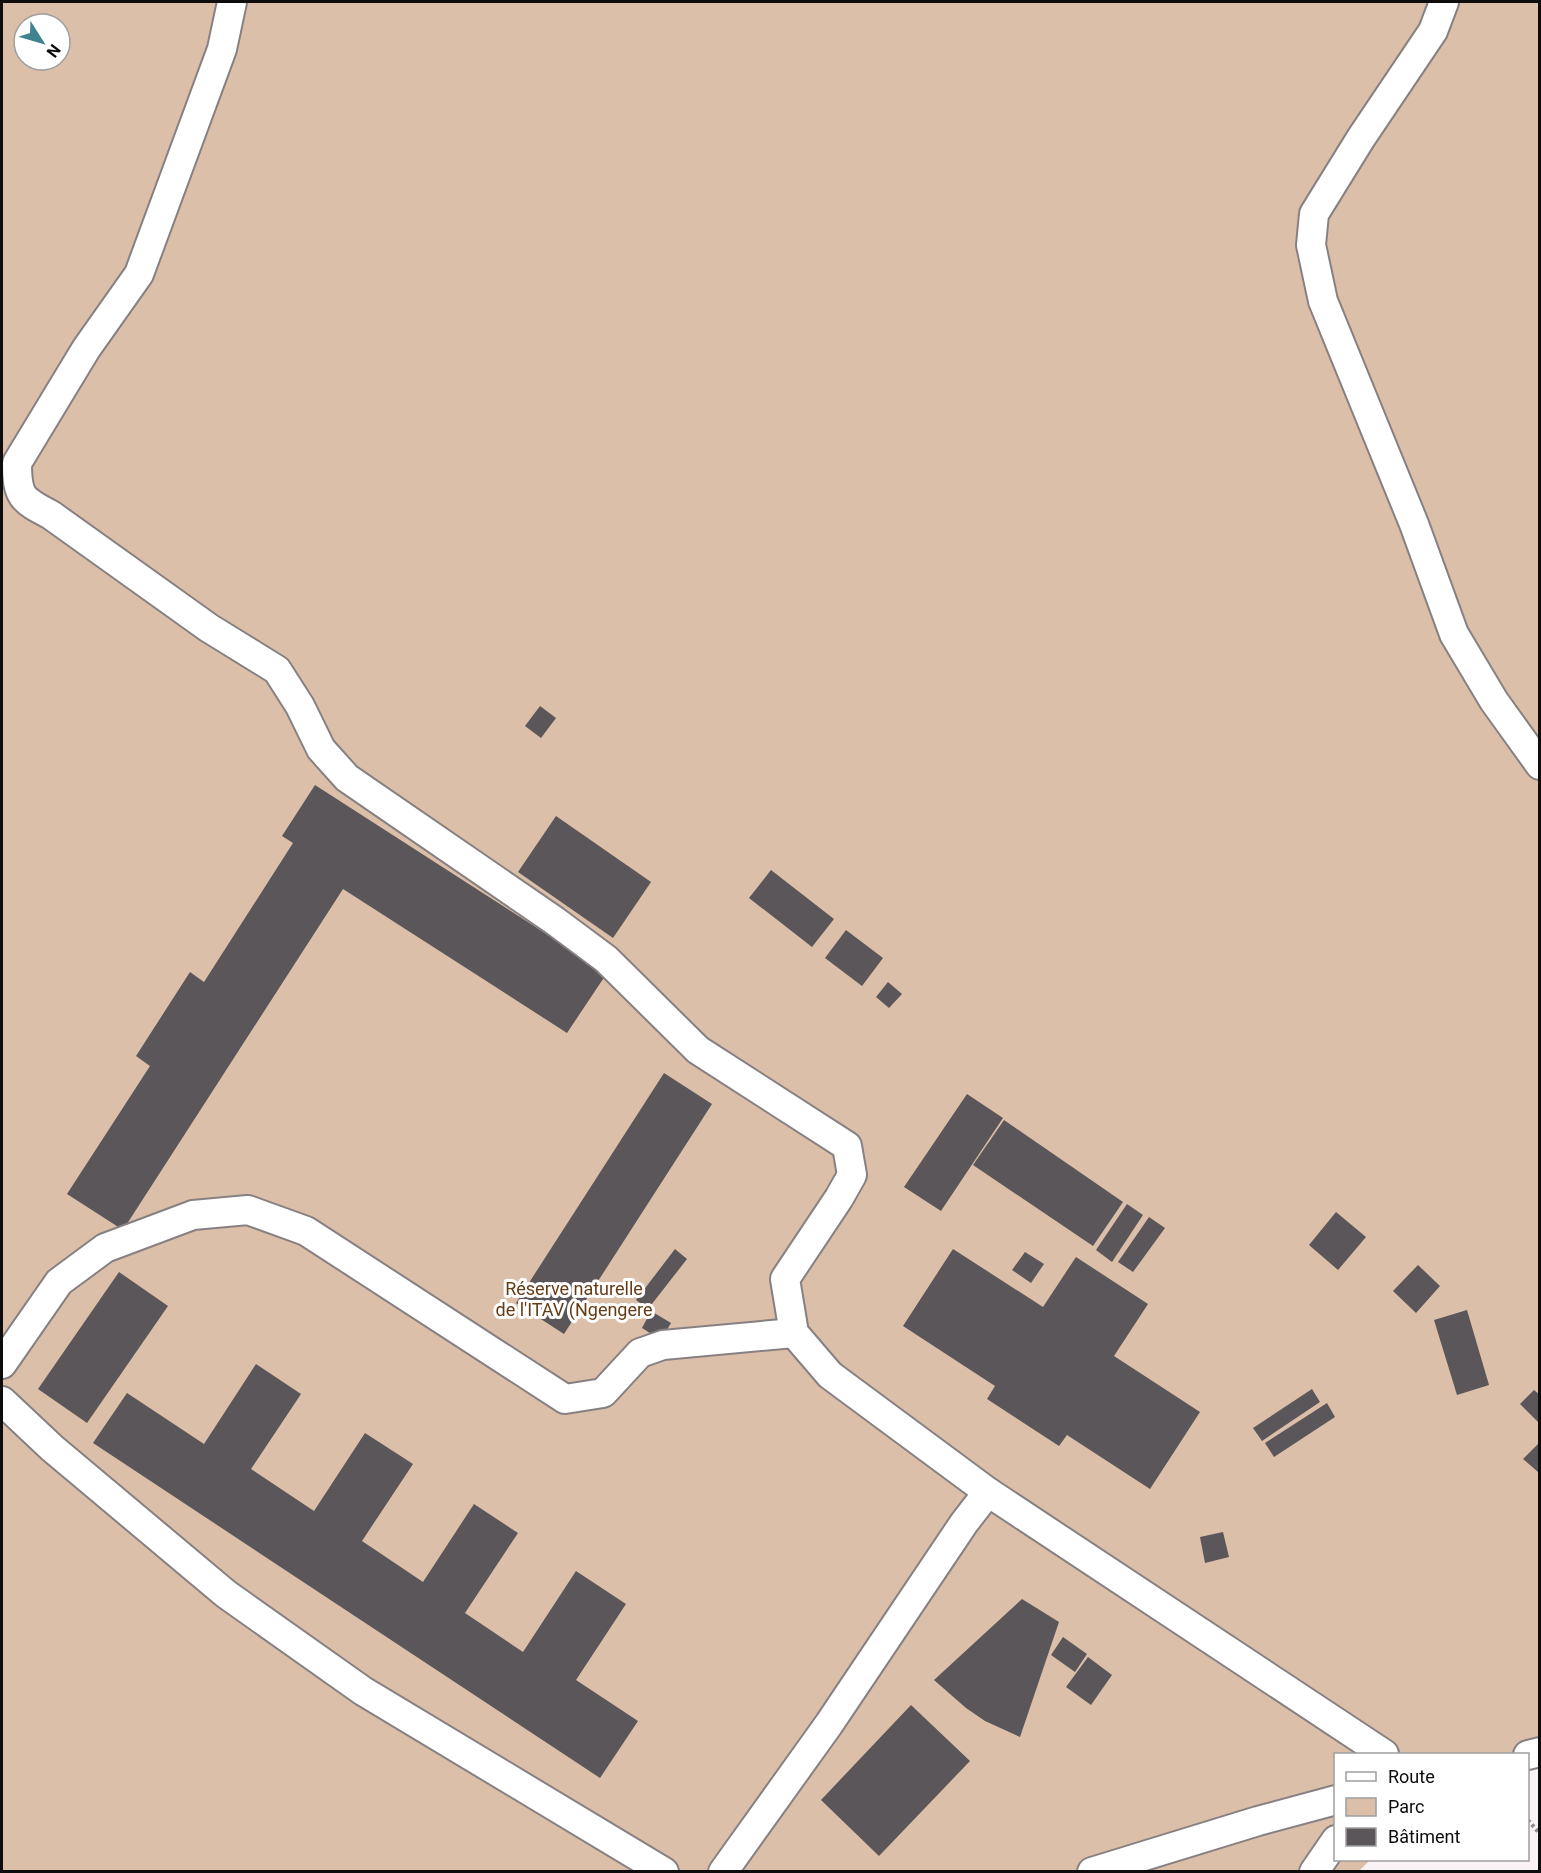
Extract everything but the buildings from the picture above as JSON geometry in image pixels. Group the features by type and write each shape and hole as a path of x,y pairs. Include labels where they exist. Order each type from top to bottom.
{"street":[{"path":"232,2 222,49 139,274 86,348 17,463 17,485 28,503 51,515 209,628 277,670 300,706 321,749 347,778 555,921 606,959 698,1050 847,1146 852,1175 785,1279 794,1334 830,1375 988,1492 1381,1753"},
{"path":"1444,2 1433,31 1361,138 1314,214 1311,245 1323,301 1414,524 1454,634 1494,701 1539,765"},
{"path":"2,1364 59,1282 105,1248 193,1215 248,1210 306,1231 565,1399 603,1393 640,1353 663,1345 794,1334"},
{"path":"2,1401 52,1448 226,1594 363,1691 664,1872"},
{"path":"723,1872 829,1724 964,1523 988,1492"},
{"path":"1092,1872 1334,1800"},
{"path":"1314,1872 1334,1842"}],"path":[{"path":"1529,1822 1539,1834"}],"green space":[{"name":"Réserve naturelle de l'ITAV (Ngengere","path":"2,2 1539,2 1539,1768 1529,1769 1529,1753 1334,1753 1334,1861 1369,1861 1359,1871 2,1871"}]}
